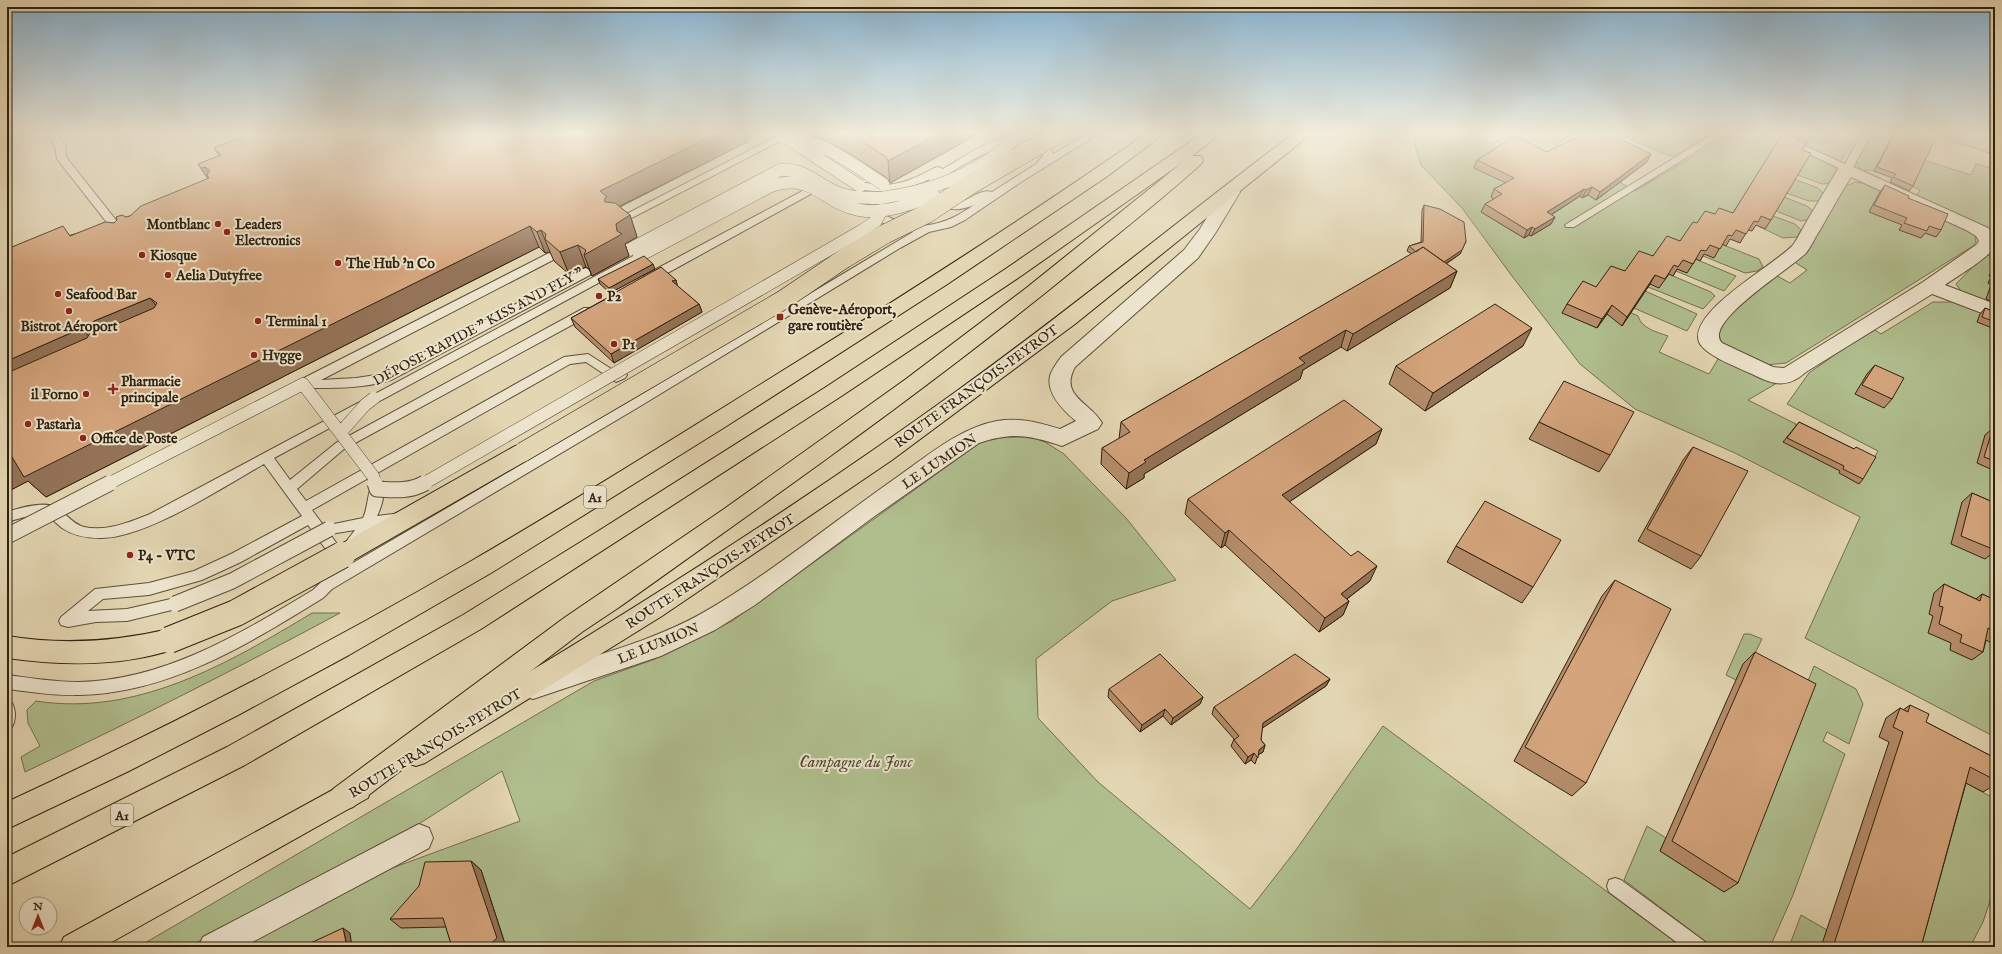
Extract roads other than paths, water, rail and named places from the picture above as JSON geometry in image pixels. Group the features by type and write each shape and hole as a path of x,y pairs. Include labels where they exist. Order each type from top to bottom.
{"main road":[{"path":"7,647 53,654 86,654 130,650 193,633 234,615 280,591 342,554 411,517 783,300 833,265 872,241 927,221 968,186 983,178"},
{"name":"A1","path":"7,816 132,757 218,712 451,585 820,357 990,248 1092,178"},
{"name":"A1","path":"7,872 236,756 327,706 472,622 608,538 833,392 1014,272 1149,178"},
{"path":"343,798 573,624 610,601 855,428 980,335 1175,178"},
{"name":"ROUTE FRANÇOIS-PEYROT","path":"74,947 343,798 523,691 684,590 949,407 1115,284 1249,178"}],"street":[{"path":"1842,178 1799,249 1746,290 1716,318 1708,334 1709,342 1715,348 1770,374 1788,376 1930,286 1983,248 1988,242 1986,237 1972,226 1866,178"},
{"name":"LE LUMION","path":"523,691 652,648 706,623 747,598 864,512 971,437 997,428 1019,427 1037,430 1062,438 1091,423 1064,395 1060,383 1061,374 1068,362 1191,254 1208,232 1231,192"},
{"path":"1930,286 1995,311"},
{"path":"213,947 419,838"}],"lane":[{"path":"77,178 127,241"},
{"path":"618,222 703,178"},
{"path":"630,248 766,178"},
{"path":"7,516 26,511 51,511 68,525 82,532 101,533 119,531 155,518 787,178"},
{"path":"812,178 836,192 849,196 933,186 955,178"},
{"path":"818,178 884,216 893,224 906,227 927,221 957,220 976,210 1016,180"},
{"path":"848,178 860,186 884,192 915,183 925,178"},
{"path":"865,178 884,192"},
{"path":"937,178 930,185 930,194 934,200 942,204 963,205 1021,178"},
{"path":"1570,225 1648,178"},
{"path":"639,256 771,186 784,182 797,181 808,184 843,206 884,216"},
{"path":"641,282 824,182"},
{"path":"411,517 368,522 329,529 232,581 175,604 127,615 96,616 66,621 100,593 149,589 197,576 236,558 308,512 568,360 588,358 616,378 884,216 968,186"},
{"path":"884,192 884,216"},
{"path":"7,682 56,687 90,688 143,680 167,673 229,647 318,594 327,585 638,402 889,250 927,221 938,196"},
{"path":"377,489 400,491 418,487 863,230 884,216"},
{"path":"7,536 550,257"},
{"path":"303,384 342,384 371,381 387,377 586,272"},
{"name":"DÉPOSE RAPIDE \" KISS AND FLY \"","path":"341,432 365,405 374,398 596,280"},
{"path":"289,488 340,446 599,305"},
{"path":"303,384 373,476 377,489 375,505 368,522 356,539 342,554"},
{"path":"266,457 308,512 337,554 335,571 327,585"},
{"path":"7,708 7,722"},
{"path":"1615,886 1698,947"}],"place":[{"name":"Montblanc","path":"218,224"},
{"name":"Leaders Electronics","path":"227,232"},
{"name":"Kiosque","path":"142,255"},
{"name":"The Hub 'n Co","path":"338,263"},
{"name":"Aelia Dutyfree","path":"168,275"},
{"name":"Seafood Bar","path":"58,294"},
{"name":"P2","path":"599,296"},
{"name":"Bistrot Aéroport","path":"69,311"},
{"name":"Genève-Aéroport, gare routière","path":"780,317"},
{"name":"Terminal 1","path":"258,321"},
{"name":"P1","path":"614,344"},
{"name":"Hvgge","path":"254,355"},
{"name":"Pharmacie principale","path":"113,389"},
{"name":"il Forno","path":"86,394"},
{"name":"Pastarìa","path":"28,424"},
{"name":"Office de Poste","path":"83,438"},
{"name":"P4 - VTC","path":"130,555"}],"park label":[{"name":"Campagne du Jonc","path":"856,761"}]}
